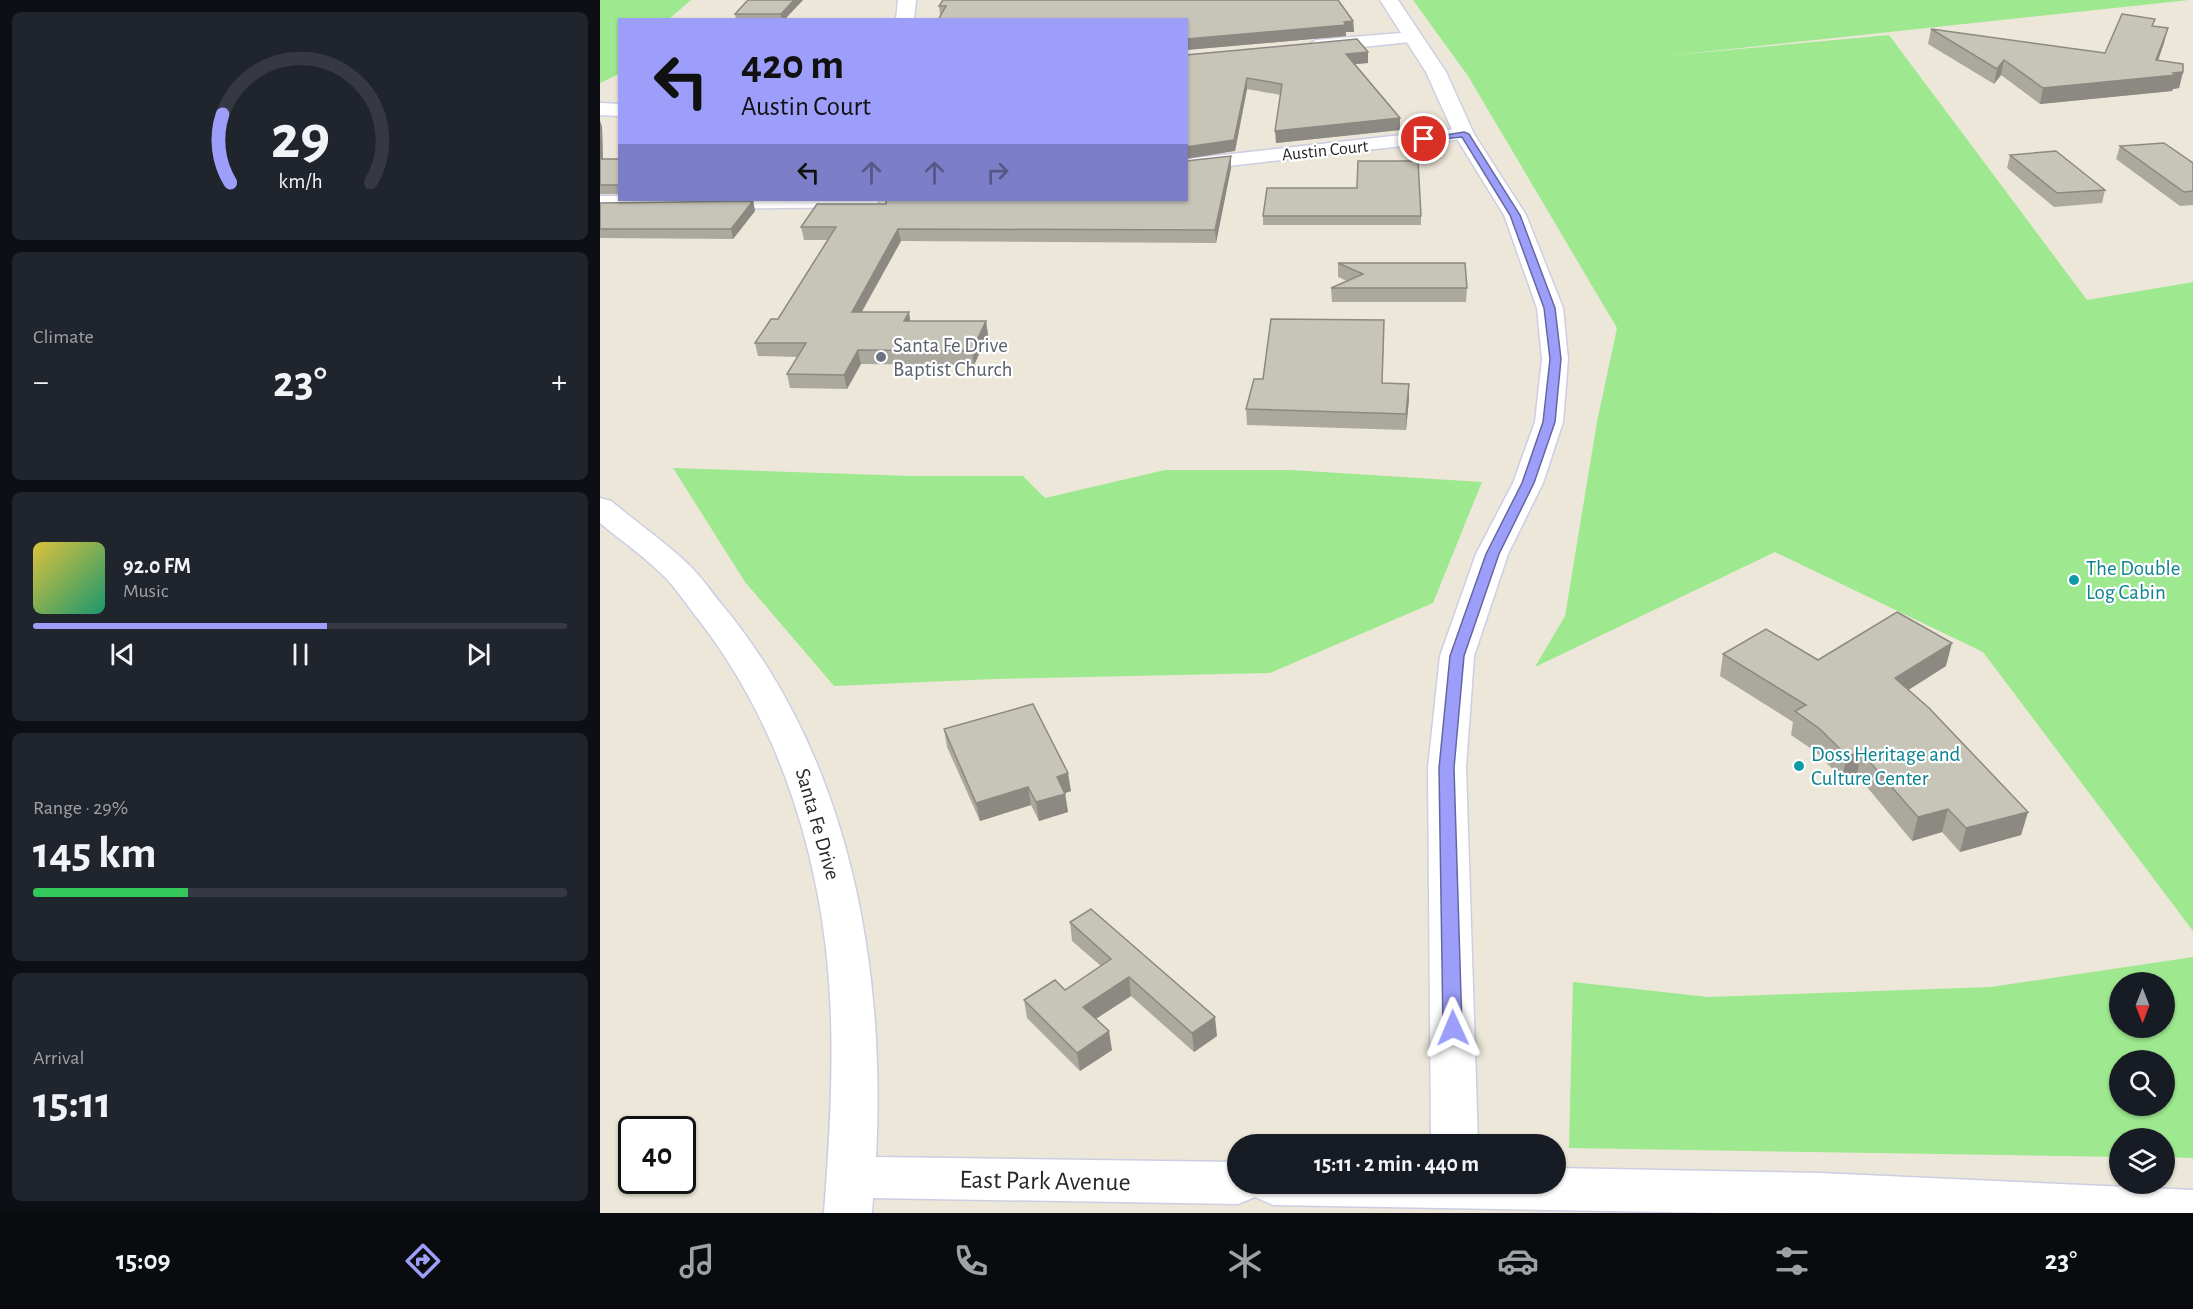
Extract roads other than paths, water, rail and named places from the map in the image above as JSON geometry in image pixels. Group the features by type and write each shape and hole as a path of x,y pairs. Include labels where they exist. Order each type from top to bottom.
{"street":[{"path":"905,18 908,0"},
{"path":"1389,0 1436,72 1464,134 1515,215 1527,240 1550,308 1555,359 1549,422 1528,483 1492,554 1457,656 1447,768 1455,1134"},
{"path":"1294,48 1413,37"},
{"path":"600,110 618,111"},
{"name":"Austin Court","path":"1188,165 1464,134"},
{"path":"600,203 786,201"},
{"name":"Santa Fe Drive","path":"600,507 651,549 699,595 747,661 774,707 803,766 824,832 842,913 854,1042 850,1195"},
{"path":"1566,1181 1822,1203 2193,1211"},
{"name":"East Park Avenue","path":"850,1195 1227,1183"}],"place":[{"name":"Santa Fe Drive Baptist Church","path":"881,357"},
{"name":"The Double Log Cabin","path":"2074,580"},
{"name":"Doss Heritage and Culture Center","path":"1799,766"}]}
